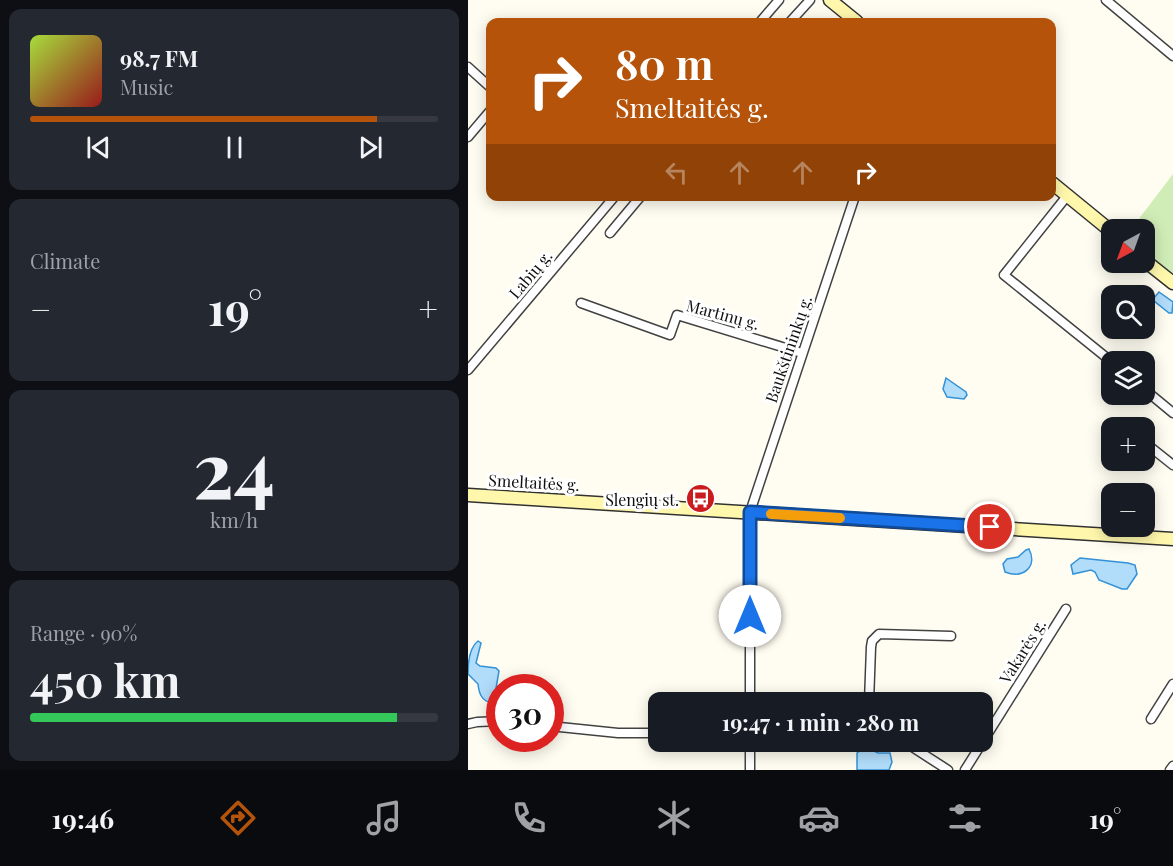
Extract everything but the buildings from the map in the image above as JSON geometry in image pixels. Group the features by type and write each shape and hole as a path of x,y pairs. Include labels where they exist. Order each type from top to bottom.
{"main road":[{"path":"830,0 852,18"},
{"path":"1056,186 1101,223"},
{"path":"1155,269 1173,283"},
{"name":"Smeltaitės g.","path":"468,495 1173,539"}],"street":[{"path":"763,18 779,0"},
{"path":"794,18 810,0"},
{"path":"1106,0 1173,56"},
{"path":"468,67 486,83"},
{"path":"468,137 486,116"},
{"path":"1067,196 1004,275 1101,353"},
{"name":"Labių g.","path":"468,370 611,201"},
{"path":"610,233 637,201"},
{"name":"Baukštininkų g.","path":"750,692 750,512 853,201"},
{"name":"Martinų g.","path":"581,303 670,335 677,315 802,353"},
{"path":"1155,398 1173,413"},
{"path":"1155,451 1173,465"},
{"name":"Vakarės g.","path":"965,770 1066,609"},
{"path":"869,692 871,647 872,641 879,634 951,636"},
{"path":"1150,719 1173,684"},
{"path":"468,724 486,722"},
{"path":"564,727 618,733 648,733"},
{"path":"750,752 750,770"},
{"path":"920,752 948,770"},
{"path":"1170,770 1173,766"}],"green space":[{"path":"1173,174 1173,277 1155,262 1155,219 1139,219"}],"water":[{"path":"1159,292 1173,302 1172,313 1155,302 1155,297"},
{"path":"946,378 966,392 964,399 947,397 943,389"},
{"path":"1029,549 1032,561 1027,570 1018,574 1005,572 1003,564 1007,559 1018,557"},
{"path":"1080,558 1128,563 1135,565 1137,574 1127,589 1122,589 1099,580 1095,572 1091,570 1073,574 1071,565"},
{"path":"478,641 481,643 476,663 480,666 496,668 499,671 498,674 486,674 486,700 480,693 478,684 468,674 471,651"},
{"path":"857,753 890,753 892,762 889,770 857,770"}],"slow traffic":[{"path":"771,514 840,518"}],"place":[{"name":"Slengių st.","path":"700,499"}],"route":[{"path":"750,616 750,512 990,527"}]}
